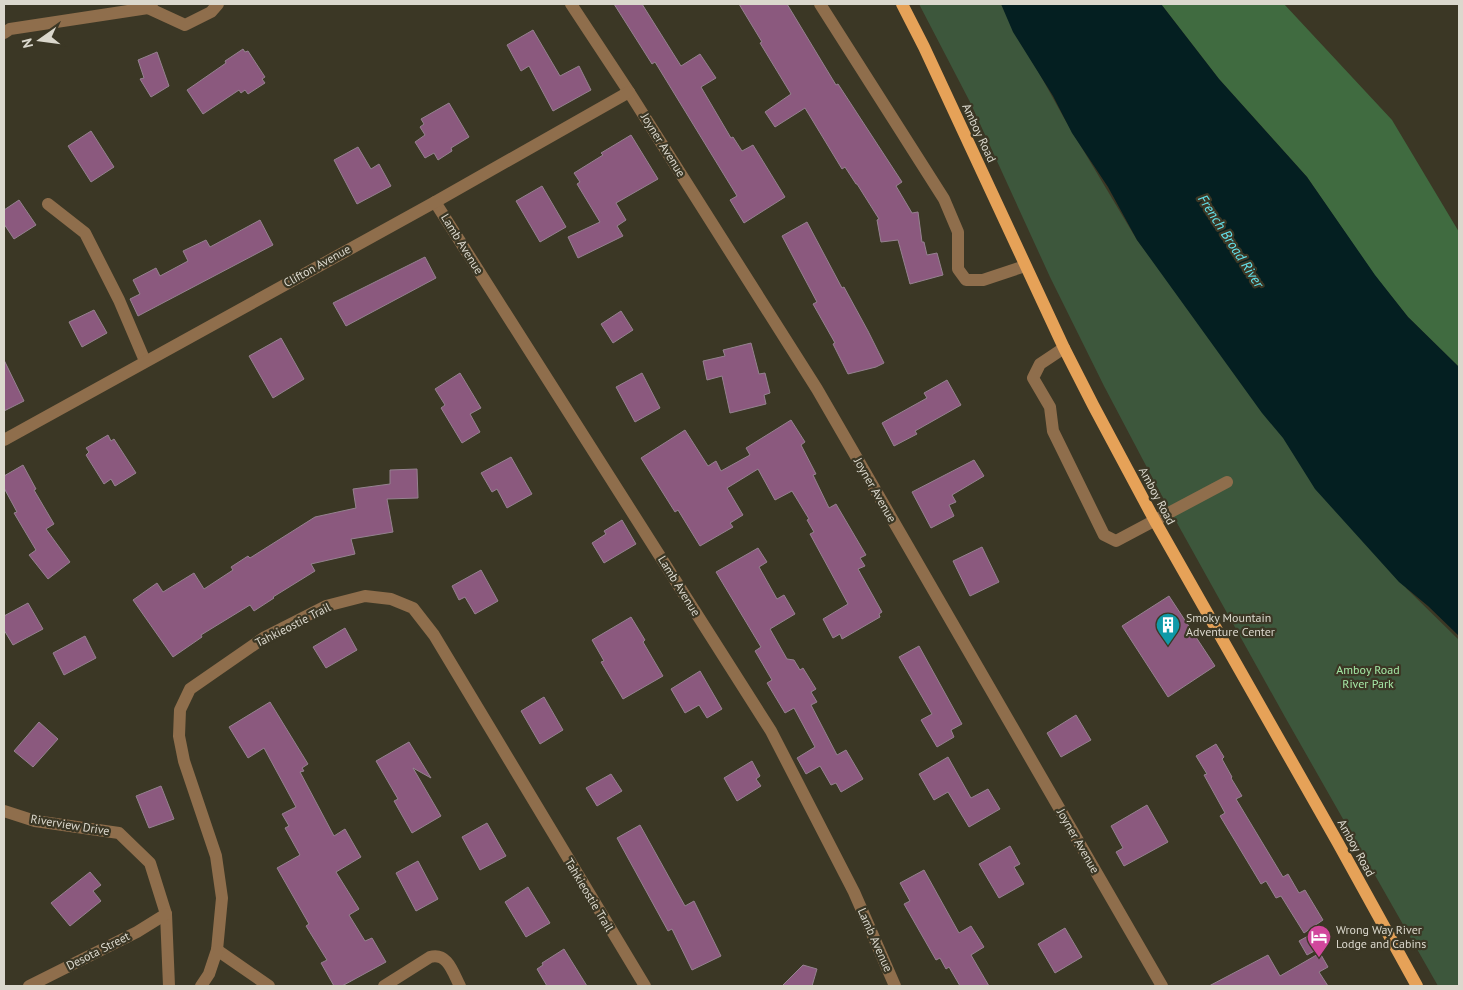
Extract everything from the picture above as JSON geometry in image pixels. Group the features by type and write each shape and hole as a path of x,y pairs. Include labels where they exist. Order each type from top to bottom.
{"main road":[{"name":"Amboy Road","path":"902,4 924,47 1064,348 1155,521 1417,986"}],"street":[{"path":"4,33 10,29 150,6 185,25 211,12 218,4"},
{"name":"Joyner Avenue","path":"571,4 817,389 1162,986"},
{"path":"820,4 944,199 958,232 958,268 966,280 983,280 1025,266"},
{"name":"Clifton Avenue","path":"4,440 435,202 629,92"},
{"name":"Lamb Avenue","path":"435,202 771,731 854,892 895,986"},
{"path":"48,204 85,233 119,300 145,361"},
{"path":"1064,348 1040,364 1033,378 1050,407 1053,431 1104,536 1116,541 1227,482"},
{"name":"Tahkieostie Trail","path":"201,986 209,974 217,950 222,898 216,856 184,761 179,736 180,710 190,689 265,637 326,606 365,596 390,599 413,608 434,635 644,986"},
{"name":"Riverview Drive","path":"4,811 35,821 118,833 150,863 166,914 169,986"},
{"name":"Desota Street","path":"29,986 137,932 166,914"},
{"path":"217,950 269,986"},
{"path":"384,986 430,957 437,955 444,959 460,986"}],"green space":[{"name":"Amboy Road River Park","path":"919,4 1001,4 1064,118 1137,240 1407,589 1459,640 1459,986 1438,986 1162,496 1104,386 1050,277 970,102"},
{"path":"1161,4 1284,4 1392,120 1459,232 1459,367 1408,317 1375,276 1307,177 1219,79"}],"water":[{"name":"French Broad River","path":"1001,4 1161,4 1219,79 1307,177 1375,275 1408,317 1459,367 1459,636 1428,606 1399,582 1315,489 1283,438 1262,413 1137,240 1108,187 1072,133 1053,96 1013,32"}],"building":[{"path":"614,4 642,4 681,66 700,54 716,78 701,87 731,138 733,137 742,151 753,145 785,197 744,223 730,200 737,196 655,62 652,64"},
{"path":"739,4 787,4 836,85 838,84 902,182 896,186 912,213 918,212 922,242 924,242 927,255 937,253 943,275 910,284 898,240 881,242 877,220 879,219 845,167 842,169 805,108 775,127 765,112 791,94"},
{"path":"533,30 560,76 579,66 591,90 553,111 529,66 521,71 507,45"},
{"path":"243,49 245,52 248,51 265,77 262,79 265,83 248,94 245,90 241,93 239,90 203,114 187,90"},
{"path":"157,52 169,86 151,97 140,79 144,78 138,60"},
{"path":"449,103 469,137 451,148 452,151 438,160 434,153 425,158 415,142 425,135 420,127 424,124 421,119"},
{"path":"91,131 114,167 91,182 68,146"},
{"path":"631,135 658,179 616,203 626,220 617,226 623,236 578,258 568,237 600,222 577,184 580,182 574,173 603,155 601,153"},
{"path":"358,147 371,169 379,164 391,186 357,204 334,160"},
{"path":"542,186 566,227 540,242 516,201"},
{"path":"19,200 36,225 14,239 4,224 4,210"},
{"path":"260,220 273,245 138,316 130,299 140,294 133,280 156,268 160,276 188,261 183,251 206,240 210,247"},
{"path":"807,222 884,363 848,374 833,344 835,343 813,304 817,302 782,236"},
{"path":"425,257 436,278 346,326 333,303"},
{"path":"94,310 107,333 82,347 69,322"},
{"path":"621,311 633,330 613,343 601,324"},
{"path":"281,338 304,379 273,398 249,356"},
{"path":"751,343 759,374 765,373 770,393 764,395 766,404 730,413 722,376 707,380 703,361 725,356 723,350"},
{"path":"4,360 24,401 4,411"},
{"path":"460,373 481,408 470,414 480,432 462,443 441,408 445,405 435,389"},
{"path":"642,373 660,408 635,422 616,387"},
{"path":"947,380 961,405 915,431 917,434 894,446 882,423 927,398 924,393"},
{"path":"791,420 805,442 801,445 816,474 813,475 829,508 836,504 866,555 860,558 865,566 858,569 882,612 879,614 880,617 842,639 840,634 833,638 823,619 848,604 810,534 814,532 807,520 809,519 792,491 775,500 758,469 727,488 743,515 730,523 733,527 700,546 678,510 675,512 641,458 685,430 708,466 716,461 721,471 750,455 746,448"},
{"path":"108,435 111,441 114,439 136,473 115,486 111,479 104,484 86,455 89,452 86,448"},
{"path":"511,457 532,494 507,508 497,489 492,492 481,473"},
{"path":"974,460 984,476 952,495 956,502 949,505 954,516 931,528 912,492"},
{"path":"23,465 36,489 34,490 54,524 46,529 70,562 48,579 29,555 36,550 14,513 17,512 4,488 4,476"},
{"path":"417,469 418,498 387,499 393,532 351,539 355,554 311,564 315,571 254,611 250,605 201,635 202,637 173,657 133,600 157,583 163,592 194,573 204,589 233,570 231,567 248,556 250,558 315,517 356,508 353,489 390,484 390,470"},
{"path":"622,520 636,544 604,563 592,543 606,534 604,531"},
{"path":"982,547 999,582 970,596 953,561"},
{"path":"758,548 767,562 759,567 777,599 784,595 795,614 770,629 787,659 794,660 800,670 803,668 816,689 811,692 817,702 811,705 837,755 846,750 863,779 841,792 836,783 831,785 820,766 806,774 797,758 815,747 794,708 785,713 767,683 772,680 755,651 761,647 716,572"},
{"path":"481,570 498,601 475,614 465,597 459,600 452,586"},
{"name":"Smoky Mountain Adventure Center","path":"1169,596 1215,666 1168,697 1122,626"},
{"path":"28,603 43,629 13,645 4,630 4,616"},
{"path":"631,617 663,676 623,699 601,662 604,661 592,640"},
{"path":"345,628 357,650 326,668 313,647"},
{"path":"85,636 96,658 64,675 53,653"},
{"path":"919,646 962,724 951,730 954,737 937,747 921,720 932,714 899,657"},
{"path":"700,671 722,709 707,718 699,705 685,713 671,689"},
{"path":"544,697 563,730 540,744 521,711"},
{"path":"270,702 308,764 302,768 304,771 300,772 334,836 345,829 361,857 336,872 359,909 349,915 365,941 372,938 386,962 342,986 334,986 321,963 327,960 306,926 309,924 277,868 300,855 285,828 289,826 282,814 296,807 264,748 248,758 229,727"},
{"path":"1076,715 1091,740 1061,757 1047,733"},
{"path":"39,722 58,739 33,767 14,751"},
{"path":"409,742 431,778 413,768 441,816 412,833 394,801 398,799 376,761"},
{"path":"1216,744 1224,757 1222,759 1231,778 1242,796 1236,799 1283,877 1288,874 1299,893 1305,890 1323,920 1304,933 1281,896 1276,898 1266,881 1261,884 1220,816 1225,813 1204,775 1207,774 1196,756"},
{"path":"948,757 971,798 988,789 1000,809 969,827 948,792 934,800 919,774"},
{"path":"752,761 760,776 756,779 761,786 737,801 724,778"},
{"path":"611,774 622,791 597,806 586,788"},
{"path":"161,786 174,819 149,828 136,796"},
{"path":"1147,805 1168,842 1124,866 1116,852 1123,848 1111,826"},
{"path":"487,823 506,856 480,870 462,837"},
{"path":"640,825 685,906 694,901 721,956 692,970 672,929 668,931 617,838"},
{"path":"1010,846 1020,864 1014,867 1024,884 999,898 979,864"},
{"path":"418,861 438,899 416,911 396,873"},
{"path":"924,870 959,933 971,926 984,947 971,955 989,986 960,986 949,967 946,969 940,958 936,960 904,904 910,901 900,883"},
{"path":"90,872 101,885 93,891 101,901 70,926 51,903"},
{"path":"528,887 550,923 526,937 505,902"},
{"path":"1065,928 1082,957 1055,973 1038,944"},
{"path":"1319,930 1327,944 1307,955 1299,941"},
{"path":"564,949 587,986 547,986 537,969 543,965 542,963"},
{"path":"1320,953 1328,967 1319,972 1328,986 1209,986 1268,955 1280,976"},
{"path":"803,965 817,969 812,986 782,986"}],"place":[{"name":"Smoky Mountain Adventure Center","path":"1168,646"},
{"name":"Wrong Way River Lodge and Cabins","path":"1319,958"}]}
